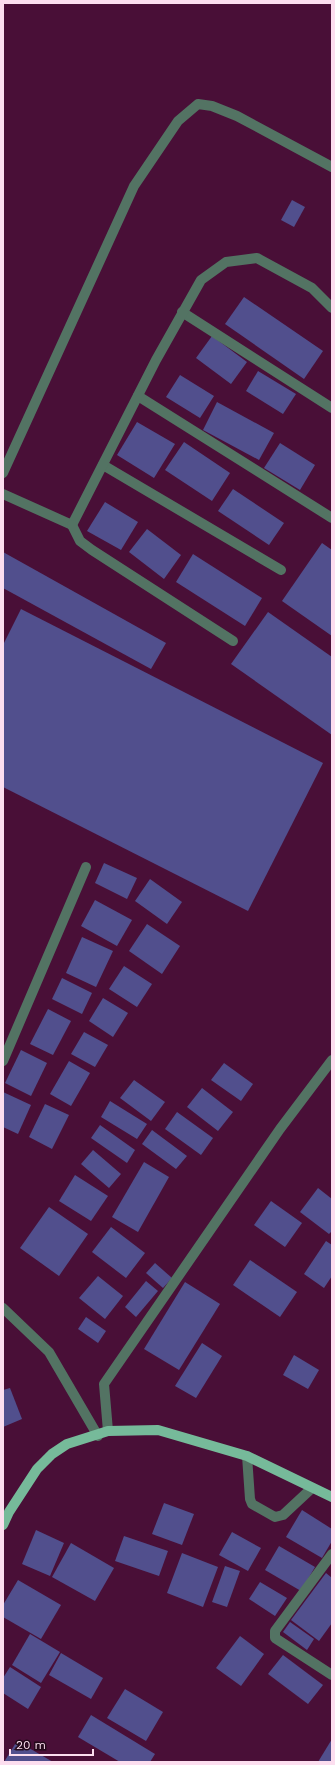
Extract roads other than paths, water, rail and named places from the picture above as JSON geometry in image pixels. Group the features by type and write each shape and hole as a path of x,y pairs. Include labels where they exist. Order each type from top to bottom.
{"main road":[{"path":"3,1525 9,1512 37,1469 52,1454 67,1444 98,1436 108,1431 158,1430 248,1456 332,1497"}],"street":[{"path":"3,473 134,186 178,121 198,104 212,106 237,116 332,167"},
{"path":"72,525 182,312 201,280 226,262 257,258 312,288 332,308"},
{"path":"182,312 332,408"},
{"path":"138,396 332,518"},
{"path":"103,465 281,570"},
{"path":"3,494 72,525 80,541 92,550 233,641"},
{"path":"3,1061 86,867"},
{"path":"108,1431 104,1384 280,1129 332,1060"},
{"path":"3,1308 49,1352 98,1436"},
{"path":"248,1456 250,1500 252,1504 275,1517 283,1515 312,1488"},
{"path":"332,1554 275,1631 275,1638 332,1675"}]}
